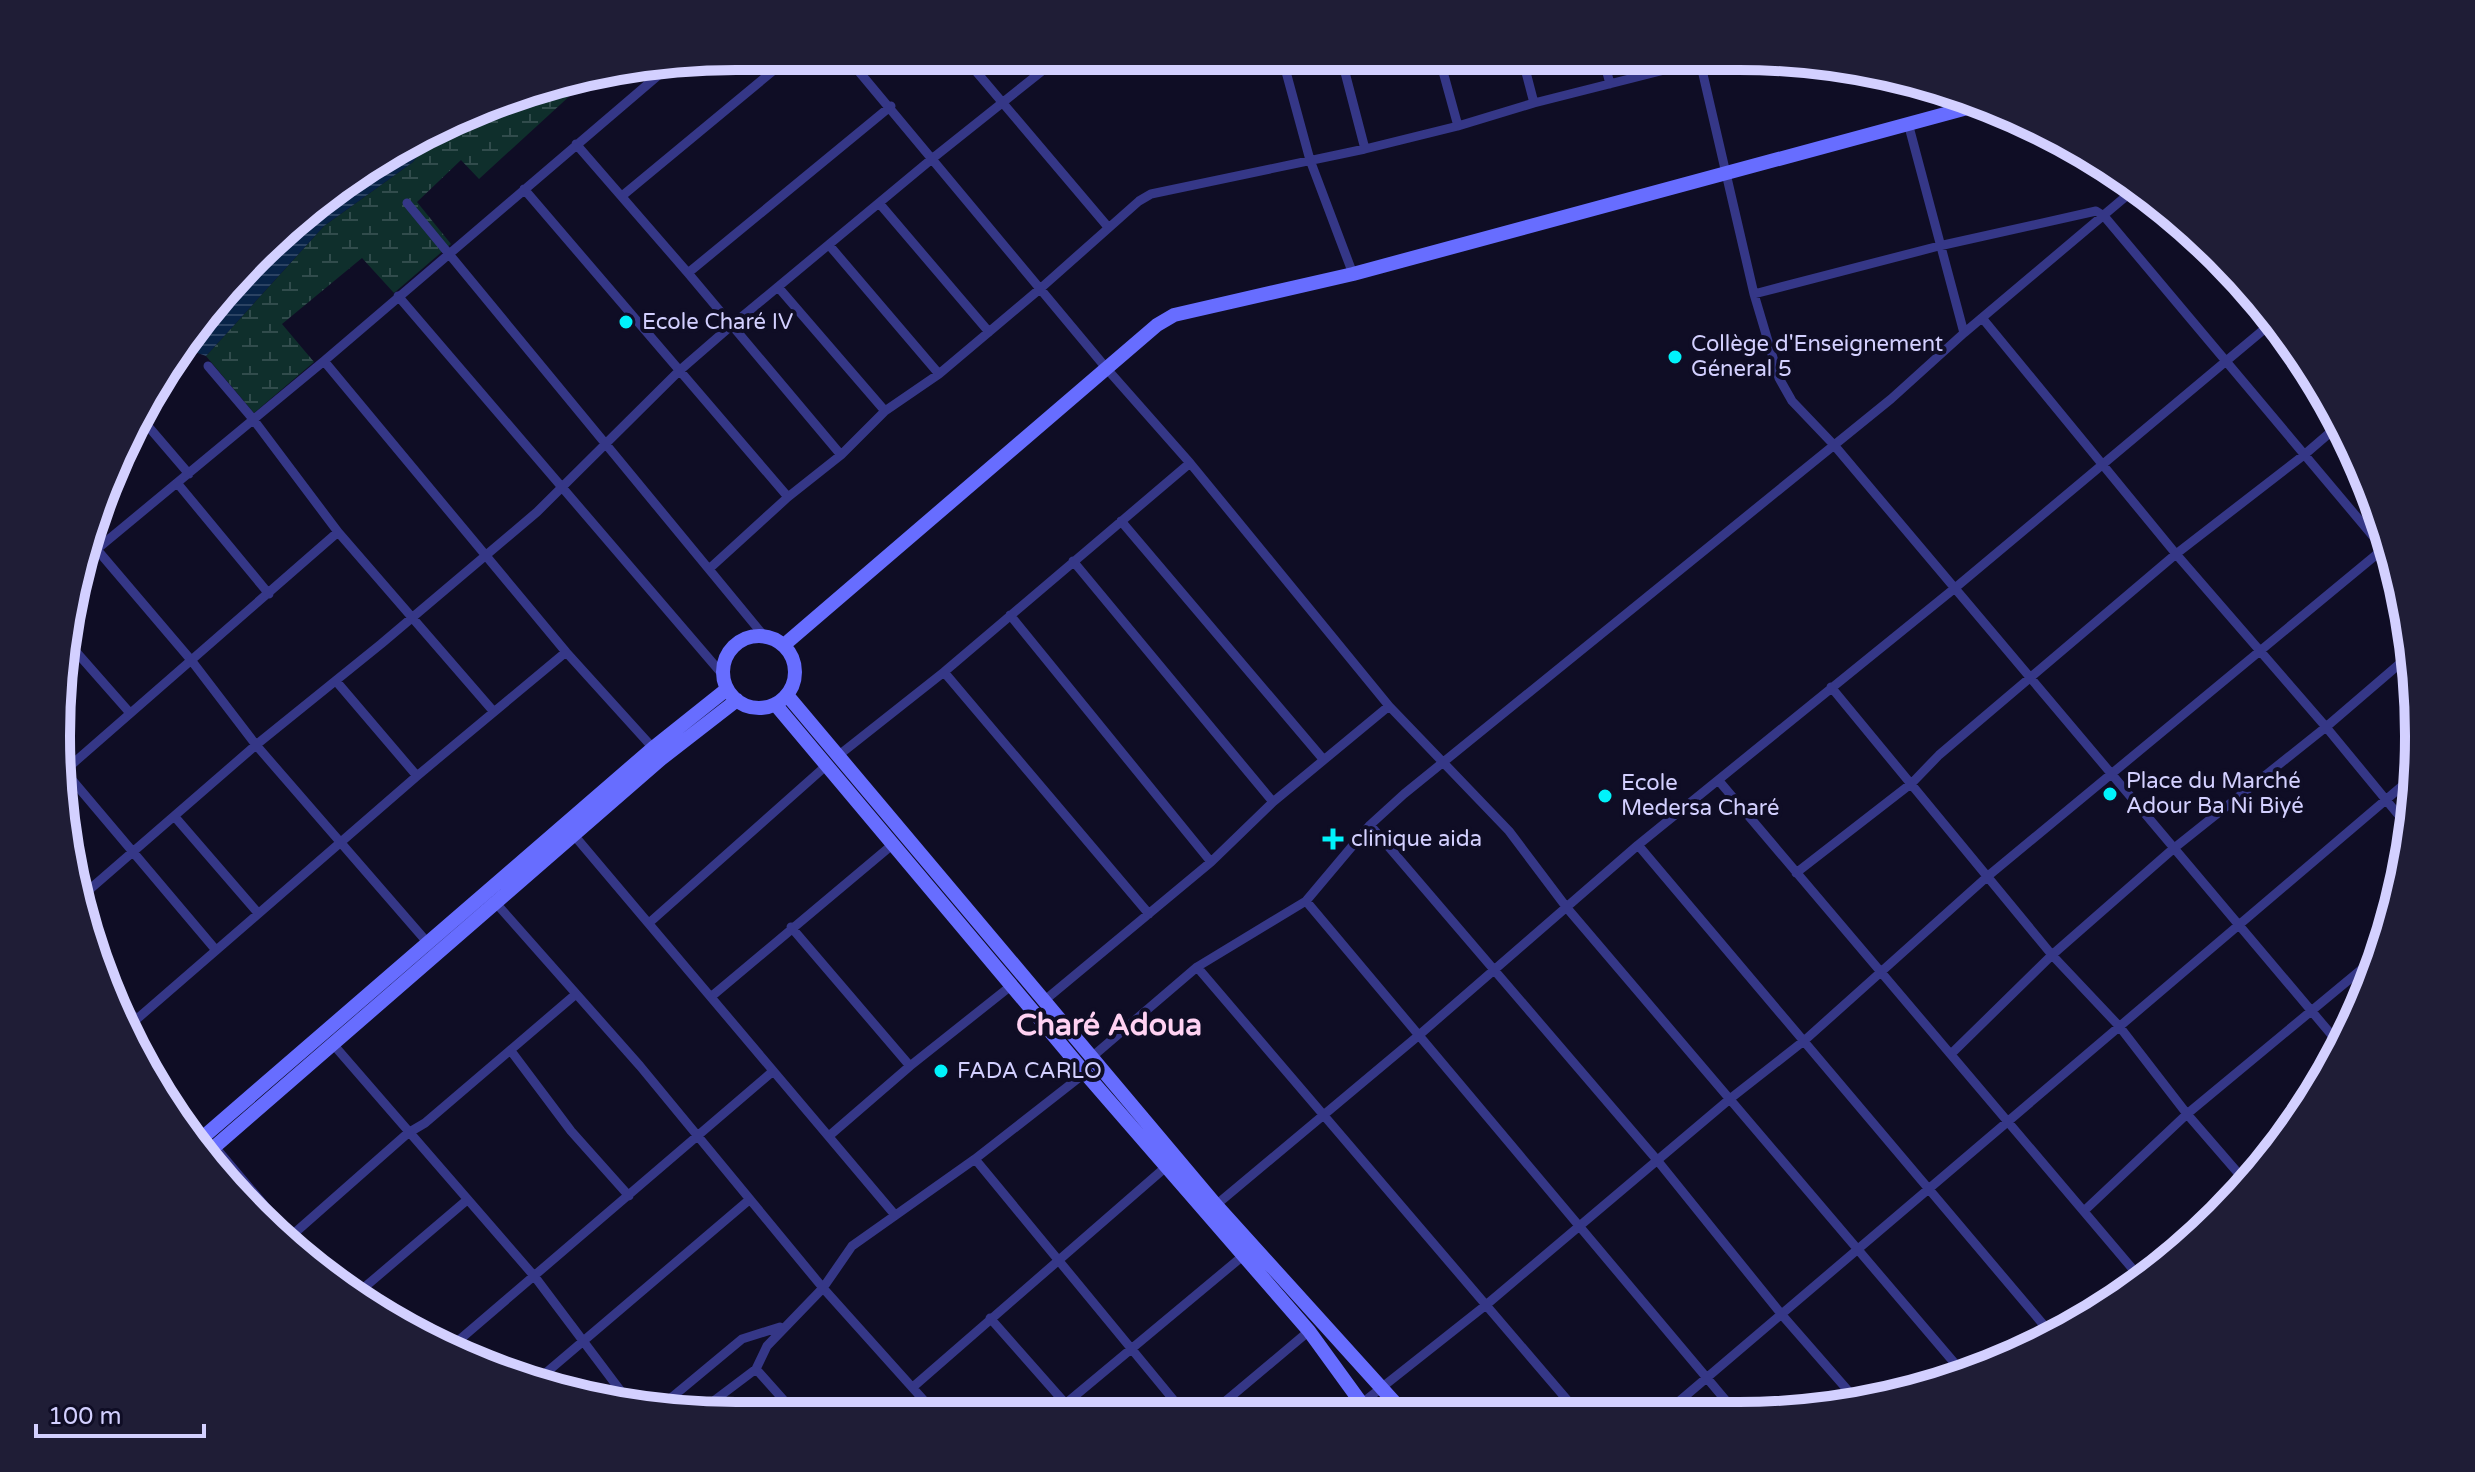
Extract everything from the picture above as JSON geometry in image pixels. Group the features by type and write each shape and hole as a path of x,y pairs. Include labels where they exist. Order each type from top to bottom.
{"street":[{"path":"622,196 774,70"},
{"path":"859,70 1107,369 1190,463 1389,706 1509,831 1567,908 1957,1366"},
{"path":"975,70 1108,227"},
{"path":"89,890 256,745 537,512 679,371 732,325 1043,70"},
{"path":"1286,70 1310,160 1353,274"},
{"path":"1344,70 1365,149"},
{"path":"1443,70 1458,126"},
{"path":"1525,70 1534,103"},
{"path":"1606,70 1610,84"},
{"path":"709,569 788,497 841,455 885,411 939,374 1108,227 1151,194 1365,149 1660,70"},
{"path":"1702,70 1754,294 1784,390 1834,445 2333,1037"},
{"path":"97,549 324,361 659,75"},
{"path":"688,273 891,106"},
{"path":"784,645 1157,325 1174,315 1353,274 1963,109"},
{"path":"1908,123 1964,333"},
{"path":"576,144 841,455"},
{"path":"524,189 788,497"},
{"path":"713,1401 756,1369 767,1346 823,1288 852,1246 975,1159 1085,1073 1093,1056 1197,967 1306,901 1370,825 1891,399 2127,196"},
{"path":"398,296 729,688 755,708 781,700 795,674 793,658 784,645 764,636 407,203"},
{"path":"879,203 989,332"},
{"path":"1754,294 2092,210 2104,216 2304,455 2373,532"},
{"path":"829,245 939,374"},
{"path":"778,287 885,411"},
{"path":"1983,319 2176,554 2400,817"},
{"path":"1216,1205 1418,1036 1638,845 1955,588 2265,328"},
{"path":"324,361 566,652 653,748"},
{"path":"208,366 253,419 338,532 494,712"},
{"path":"147,425 189,474"},
{"path":"1796,873 1912,783 1939,755 2176,554 2331,432"},
{"path":"839,755 944,672 1190,463"},
{"path":"178,484 269,594"},
{"path":"1121,521 1323,759"},
{"path":"71,764 338,532"},
{"path":"97,549 339,844 427,942"},
{"path":"1372,1402 1382,1389 1805,1040 1988,876 2379,553"},
{"path":"1073,561 1273,802"},
{"path":"1010,615 1211,862"},
{"path":"729,688 724,661 731,648 742,639 764,636"},
{"path":"76,651 130,713"},
{"path":"134,1021 417,776 566,652"},
{"path":"1951,1054 2052,955 2173,849 2401,663"},
{"path":"944,672 1149,914"},
{"path":"336,681 417,776"},
{"path":"1831,687 2052,955 2119,1026 2187,1114 2240,1175"},
{"path":"204,1136 653,748 729,688"},
{"path":"214,1148 661,759 729,688"},
{"path":"781,700 839,755 1216,1205 1394,1402"},
{"path":"781,700 827,765 892,845 1309,1331 1361,1402"},
{"path":"1045,1000 1211,862 1273,802 1389,706"},
{"path":"649,923 827,765"},
{"path":"71,779 215,949"},
{"path":"1719,781 2134,1271"},
{"path":"1678,1402 2403,786"},
{"path":"175,817 258,913"},
{"path":"1370,825 1657,1160 1782,1315 1849,1392"},
{"path":"573,834 895,1215"},
{"path":"712,996 892,845"},
{"path":"1638,845 2045,1327"},
{"path":"1306,901 1727,1402"},
{"path":"495,902 640,1066 823,1288 926,1402"},
{"path":"791,927 910,1066"},
{"path":"1197,967 1569,1402"},
{"path":"2084,1211 2187,1114 2363,969"},
{"path":"829,1136 910,1066 1012,985"},
{"path":"294,1234 408,1133 425,1123 576,994"},
{"path":"332,1043 535,1277 620,1391"},
{"path":"511,1051 571,1131 629,1196"},
{"path":"458,1341 772,1072"},
{"path":"975,1159 1175,1402"},
{"path":"913,1387 1167,1166"},
{"path":"363,1288 467,1200"},
{"path":"545,1374 749,1200"},
{"path":"1066,1402 1244,1255"},
{"path":"990,1318 1064,1402"},
{"path":"670,1398 742,1339 783,1326"},
{"path":"1224,1402 1309,1331"},
{"path":"756,1369 785,1402"}],"green space":[{"path":"576,90 479,179 461,160 417,202 451,244 394,293 362,258 282,324 314,362 254,413 206,356 324,226 413,162 424,148 481,121 522,105"}],"water":[{"path":"424,148 413,162 324,226 206,356 193,351 235,297 265,265 297,235 366,182"}],"place":[{"name":"Ecole Charé IV","path":"626,322"},
{"name":"Collège d'Enseignement Géneral 5","path":"1675,357"},
{"name":"Place du Marché Adour Ba Ni Biyé","path":"2110,794"},
{"name":"Ecole Medersa Charé","path":"1605,796"},
{"name":"clinique aida","path":"1333,839"},
{"name":"FADA CARLO","path":"941,1071"}],"district":[{"name":"Charé Adoua","path":"1109,1025"}]}
